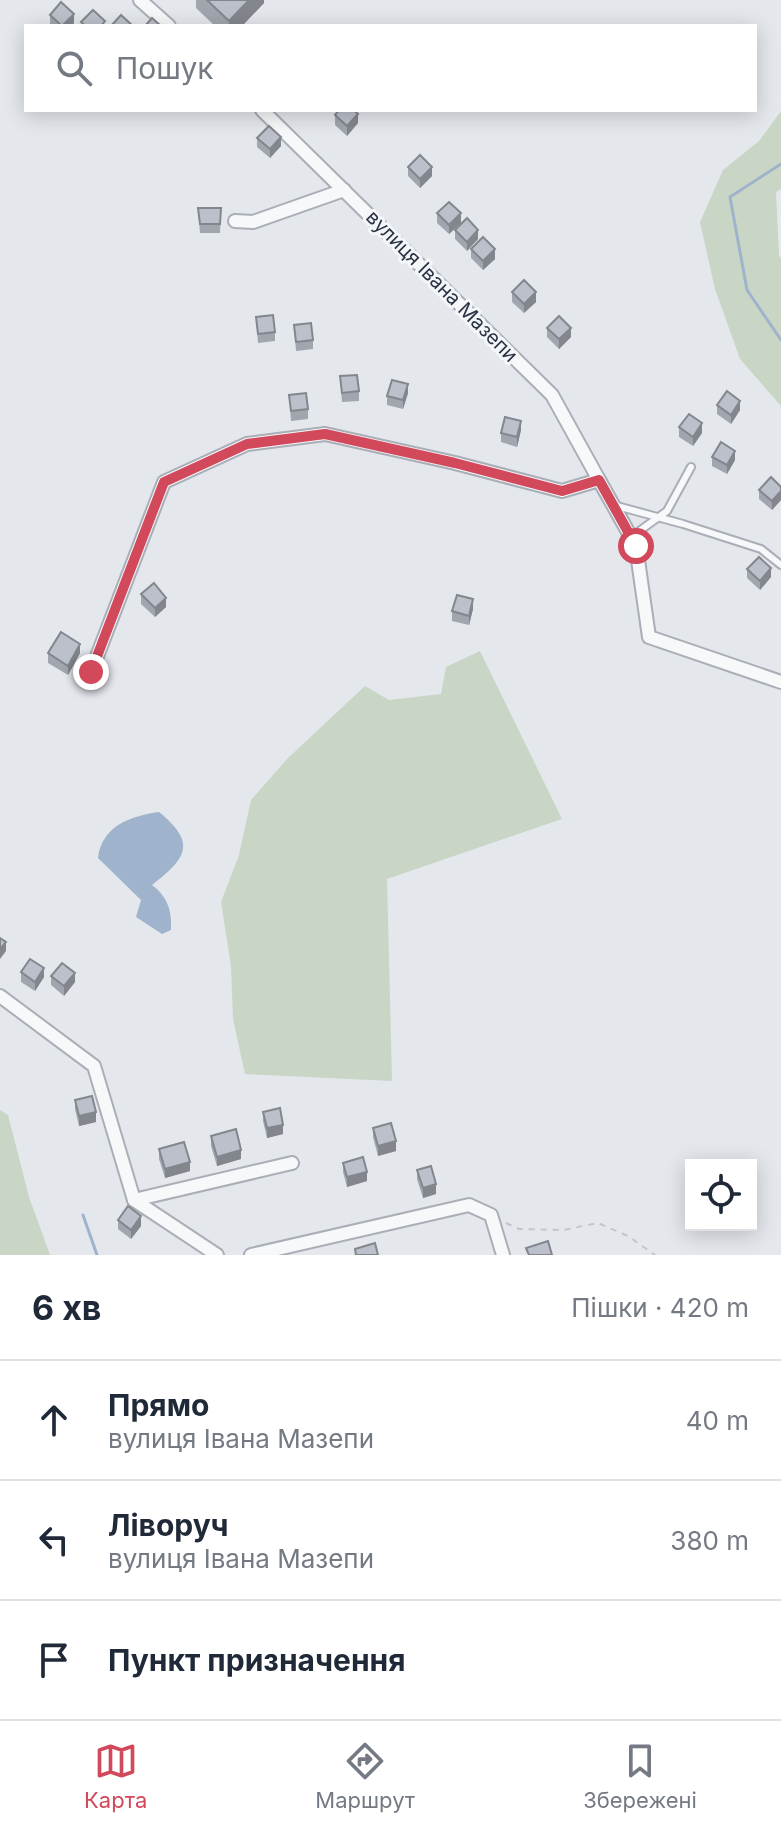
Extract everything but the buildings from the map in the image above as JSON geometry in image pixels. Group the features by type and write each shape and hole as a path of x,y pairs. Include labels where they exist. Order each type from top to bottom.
{"street":[{"path":"140,0 167,24"},
{"name":"вулиця Івана Мазепи","path":"264,112 552,395 636,546 649,637 781,682"},
{"path":"235,221 253,222 344,190"},
{"path":"91,672 164,482 247,444 325,434 562,491 599,480"},
{"path":"0,996 94,1066 134,1200 217,1255"},
{"path":"134,1200 292,1163"},
{"path":"251,1255 469,1205 491,1215 503,1255"}],"lane":[{"path":"631,537 667,511 691,467"},
{"path":"613,506 761,549 781,565"}],"path":[{"path":"491,1215 519,1229 563,1230 598,1223 628,1236 655,1255"}],"green space":[{"path":"781,111 781,189 776,192 781,259 781,406 740,359 715,289 700,222 723,170 759,141"},
{"path":"480,651 562,819 387,879 392,1081 245,1074 233,1019 231,966 221,902 239,855 251,800 288,758 365,686 389,700 441,694 446,667"},
{"path":"0,1110 8,1115 29,1197 50,1255 0,1255"}],"water":[{"path":"159,812 179,833 183,842 180,858 152,885 162,894 170,911 171,930 162,934 136,917 141,900 98,858 111,830 138,816"}],"waterway":[{"path":"781,164 730,197 747,290 781,340"},
{"path":"83,1215 97,1255"}],"route":[{"path":"91,672 164,482 247,444 325,434 562,491 599,480 636,546"}]}
